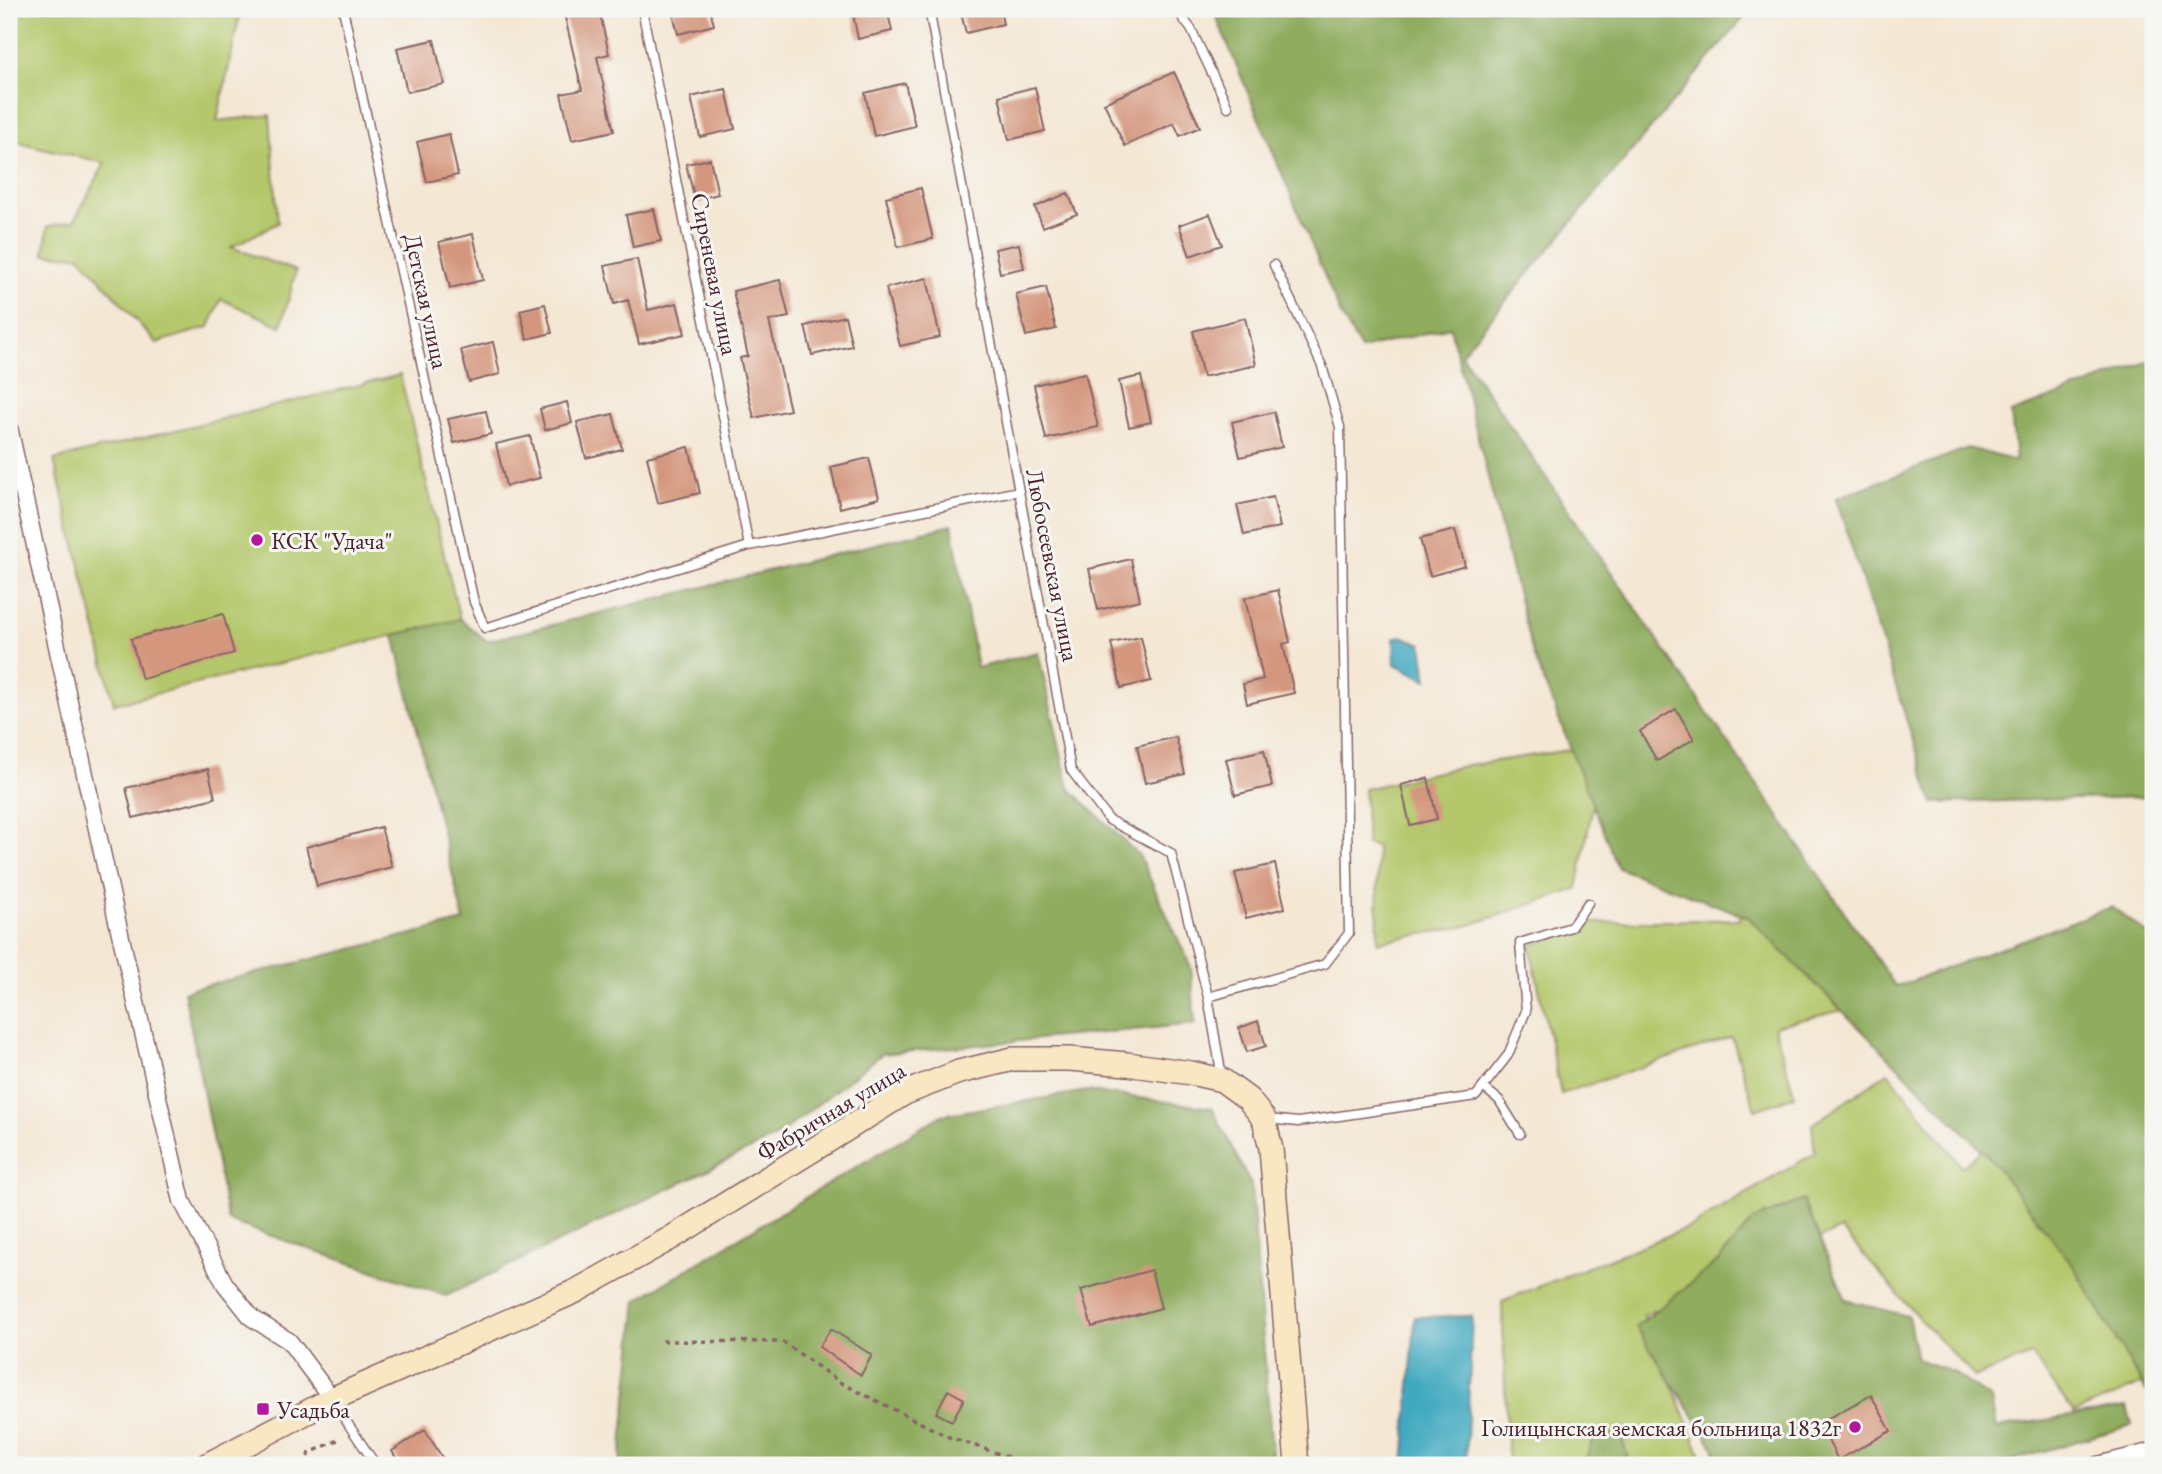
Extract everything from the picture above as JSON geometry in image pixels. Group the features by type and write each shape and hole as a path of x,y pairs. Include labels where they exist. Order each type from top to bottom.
{"street":[{"path":"9,427 116,916 182,1201 225,1284 252,1318 289,1341 332,1399"},
{"name":"Фабричная улица","path":"208,1465 332,1399 576,1291 671,1238 905,1093 959,1072 1013,1059 1070,1059 1191,1073 1222,1080 1248,1099 1264,1119"},
{"path":"1264,1119 1271,1149 1297,1465"},
{"path":"2098,1465 2153,1451"}],"lane":[{"name":"Детская улица","path":"343,9 474,601 485,628 749,546"},
{"name":"Сиреневая улица","path":"642,9 749,546"},
{"name":"Любосеевская улица","path":"929,9 1071,770 1110,820 1171,853 1208,997 1222,1080"},
{"path":"1176,9 1191,29 1228,107"},
{"path":"1208,997 1325,964 1349,933 1340,427 1322,366 1274,265"},
{"path":"749,546 1019,491"},
{"path":"1264,1119 1298,1122 1476,1096 1508,1055 1526,1011 1520,943 1571,927 1588,903"},
{"path":"1483,1087 1504,1107 1520,1134"},
{"path":"332,1399 376,1465"}],"path":[{"path":"2153,1310 2149,1328 2153,1337"},
{"path":"662,1341 783,1342 841,1383 949,1437 1011,1458 1018,1465"},
{"path":"302,1465 310,1453 355,1432"}],"green space":[{"path":"9,9 241,9 217,121 270,115 278,223 231,247 296,271 281,326 221,299 209,327 156,343 80,256 44,254 48,226 74,221 105,163 9,140"},
{"path":"1213,9 1751,9 1461,354 1896,987 2112,907 2153,938 2153,1403 2074,1267 1989,1157 1748,917 1618,868 1533,654 1450,327 1361,349 1341,315"},
{"path":"2153,360 2153,797 1933,803 1836,498 1968,448 2016,461 2011,413"},
{"name":"КСК \"Удача\"","path":"400,375 460,619 114,704 54,460"},
{"path":"952,525 977,668 1038,652 1069,788 1139,855 1191,967 1195,1024 882,1054 776,1137 446,1296 228,1221 184,991 464,921 394,635 460,619 487,641"},
{"path":"1604,745 1577,889 1467,926 1378,942 1377,847 1367,844 1364,789 1468,765"},
{"path":"1789,842 1852,1008 1774,1026 1795,1096 1755,1110 1732,1037 1561,1094 1530,946 1592,923 1739,919"},
{"path":"1888,1072 1962,1167 1990,1143 2074,1247 2143,1383 2074,1413 2032,1355 1975,1377 1841,1229 1644,1315 1705,1465 1508,1465 1502,1301 1690,1227 1815,1153 1812,1125"},
{"path":"1087,1091 1212,1108 1251,1185 1273,1465 620,1465 637,1300 942,1115"},
{"path":"1803,1200 1846,1300 1908,1316 1917,1359 1952,1372 1991,1399 1996,1428 2127,1407 2132,1425 1997,1465 1702,1465 1716,1451 1636,1327 1718,1261 1753,1220"},
{"path":"1620,1432 1630,1465 1584,1465 1593,1438"}],"water":[{"path":"1401,636 1422,644 1427,680 1395,664 1394,638"},
{"path":"1472,1316 1466,1465 1404,1465 1415,1317"}],"building":[{"path":"563,9 599,9 609,54 597,57 614,131 572,140 561,94 582,90"},
{"path":"672,9 710,9 714,25 678,34"},
{"path":"852,9 887,9 892,31 858,39"},
{"path":"960,9 1000,9 1003,24 966,33"},
{"path":"434,40 444,84 407,92 397,48"},
{"path":"1174,72 1200,127 1180,136 1174,123 1125,146 1104,103"},
{"path":"905,83 915,126 874,136 865,93"},
{"path":"1035,87 1045,131 1009,140 999,96"},
{"path":"726,89 735,129 700,137 691,97"},
{"path":"449,134 458,175 427,182 417,142"},
{"path":"710,159 718,194 695,200 686,164"},
{"path":"921,188 933,239 898,247 886,197"},
{"path":"1068,193 1077,214 1043,227 1035,207"},
{"path":"654,209 661,241 633,247 626,215"},
{"path":"1210,214 1222,245 1190,256 1179,225"},
{"path":"473,234 483,280 450,288 439,242"},
{"path":"1019,244 1024,268 1000,273 995,249"},
{"path":"637,259 648,310 677,303 685,334 639,344 628,300 614,304 605,266"},
{"path":"927,278 940,337 900,346 886,288"},
{"path":"780,280 789,317 769,321 790,410 754,418 740,358 748,356 733,291"},
{"path":"1046,287 1056,329 1026,336 1016,294"},
{"path":"545,304 552,333 527,339 520,310"},
{"path":"845,316 852,346 812,355 805,326"},
{"path":"1245,318 1256,365 1203,377 1193,331"},
{"path":"493,342 500,374 469,382 461,350"},
{"path":"1085,373 1098,427 1046,439 1034,385"},
{"path":"1141,376 1151,422 1129,427 1119,381"},
{"path":"567,402 572,423 545,430 540,409"},
{"path":"486,411 491,434 454,443 448,419"},
{"path":"1274,412 1282,447 1240,457 1232,422"},
{"path":"613,414 622,449 586,458 577,422"},
{"path":"530,436 540,478 506,486 496,444"},
{"path":"689,447 700,493 658,503 647,457"},
{"path":"869,458 879,498 840,508 831,467"},
{"path":"1273,497 1280,527 1244,535 1237,505"},
{"path":"1455,530 1465,566 1430,576 1420,539"},
{"path":"1131,559 1140,600 1098,610 1089,569"},
{"path":"1278,590 1290,642 1283,644 1294,693 1247,704 1243,684 1263,679 1245,598"},
{"path":"223,614 234,653 142,679 131,639"},
{"path":"1141,637 1151,681 1121,688 1111,643"},
{"path":"1676,709 1694,739 1657,761 1640,731"},
{"path":"1176,737 1185,774 1145,783 1137,746"},
{"path":"1264,750 1272,786 1235,795 1226,759"},
{"path":"208,769 215,798 133,818 126,788"},
{"path":"1428,778 1437,819 1410,825 1401,785"},
{"path":"381,827 392,867 317,886 306,847"},
{"path":"1275,864 1285,908 1246,918 1235,873"},
{"path":"1258,1021 1266,1046 1247,1052 1239,1028"},
{"path":"1151,1270 1161,1308 1092,1327 1081,1290"},
{"path":"831,1329 872,1355 861,1375 819,1347"},
{"path":"948,1390 964,1399 952,1421 936,1413"},
{"name":"Голицынская земская больница 1832г","path":"1871,1395 1891,1431 1838,1460 1819,1423"},
{"path":"425,1430 447,1465 400,1465 392,1451"}],"place":[{"name":"КСК \"Удача\"","path":"257,540"},
{"name":"Усадьба","path":"263,1409"},
{"name":"Голицынская земская больница 1832г","path":"1855,1427"}]}
